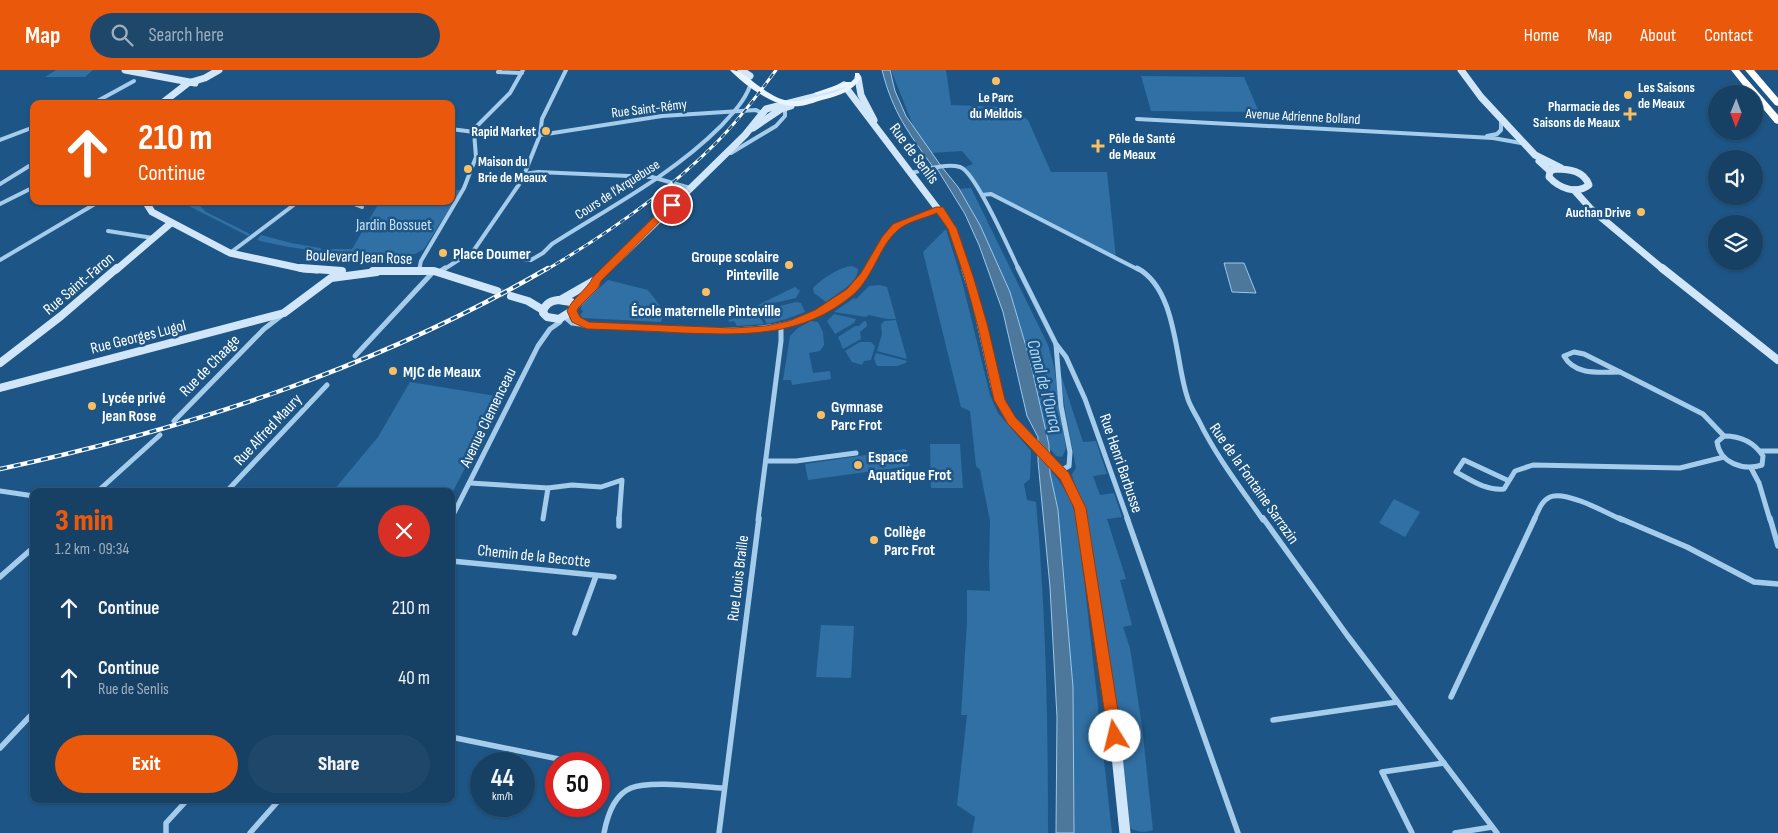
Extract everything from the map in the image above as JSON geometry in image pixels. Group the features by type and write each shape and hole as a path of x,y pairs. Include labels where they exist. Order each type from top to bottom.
{"highway":[{"path":"1726,70 1744,85"},
{"path":"1735,70 1748,85"},
{"path":"1742,70 1778,108"},
{"path":"1749,70 1778,103"},
{"path":"1763,103 1778,121"}],"main road":[{"path":"125,70 194,82"},
{"path":"207,78 219,70"},
{"path":"167,100 194,82 227,70"},
{"path":"733,70 747,75"},
{"path":"741,70 772,98 785,103 798,104 838,95 845,95 853,99"},
{"path":"1459,70 1470,91 1550,171"},
{"path":"1459,70 1481,97 1535,155 1561,168 1579,172 1589,182 1588,187 1574,190"},
{"path":"838,95 858,74"},
{"name":"Rue de Senlis","path":"858,74 861,95 876,126 952,229 970,279 999,400 1012,421 1062,473 1080,508 1115,736 1125,833"},
{"path":"747,75 744,82 770,100 771,104 753,128"},
{"path":"769,107 846,87"},
{"name":"Rue de Senlis","path":"846,87 861,95"},
{"name":"Rue de Senlis","path":"846,87 868,119 876,126"},
{"path":"763,115 785,103"},
{"path":"543,310 546,305 597,279 753,128 785,103"},
{"path":"1550,171 1561,168"},
{"path":"1550,171 1549,177 1556,184 1574,190 1591,208 1644,254 1778,360"},
{"name":"Boulevard Jean Rose","path":"146,205 152,212 230,253 315,271 437,272 496,291"},
{"name":"Rue Saint-Faron","path":"0,363 61,316 172,223"},
{"name":"Rue de Chaage","path":"284,313 331,278 378,272"},
{"path":"511,296 528,301 543,310 545,315 550,318 567,316 595,286 597,279"},
{"path":"528,301 569,301 567,316"},
{"name":"Rue Georges Lugol","path":"0,388 284,313"},
{"path":"1743,333 1778,366"}],"street":[{"path":"473,132 510,93 522,72 498,72 500,70"},
{"path":"354,356 437,272 471,252 505,206 524,174 540,135 542,118 566,70"},
{"path":"101,100 134,81"},
{"name":"Cours de l'Arquebuse","path":"471,252 531,260 543,253 552,244 657,177 701,146 736,110 750,86"},
{"path":"728,152 736,151 776,126 786,116 785,103"},
{"name":"Rue Saint-Rémy","path":"540,135 662,116 736,110 756,110 763,115"},
{"name":"Avenue Adrienne Bolland","path":"1137,118 1467,136 1509,139 1520,143"},
{"name":"Avenue Adrienne Bolland","path":"1467,136 1497,134 1502,127 1500,122"},
{"path":"0,140 30,128"},
{"path":"455,130 473,132"},
{"path":"455,203 464,188 476,157 473,132"},
{"path":"0,184 30,165"},
{"name":"Rue Henri Barbusse","path":"911,173 954,166 967,171 982,195 1056,344 1066,356 1085,399 1238,833"},
{"path":"524,174 538,172 657,177 690,188"},
{"path":"0,204 30,189"},
{"name":"Rue de la Fontaine Sarrazin","path":"982,195 991,194 1002,199 1144,272 1153,282 1173,323 1187,397 1213,450 1397,702 1495,830"},
{"path":"0,260 93,205"},
{"path":"230,253 294,205"},
{"path":"357,205 362,207"},
{"path":"419,271 421,261 454,205"},
{"path":"567,316 584,325 733,331 781,327 818,312 844,296 862,279 887,237 896,226 939,209"},
{"path":"108,231 153,238"},
{"name":"Rue de Chaage","path":"174,421 264,329 284,313"},
{"path":"567,316 576,319 584,325"},
{"name":"Avenue Clemenceau","path":"455,511 538,346 550,329 567,316"},
{"path":"550,318 550,329"},
{"name":"Rue de Chaage","path":"249,323 260,325 264,329"},
{"name":"Rue Louis Braille","path":"719,833 781,341 781,327"},
{"path":"1056,344 1062,406 1070,452 1069,466 1062,473"},
{"path":"1620,372 1578,371 1570,367 1564,356 1569,352 1584,354 1620,372 1703,414 1724,436 1743,439 1760,451 1764,461 1762,465 1751,468 1737,465 1724,456 1716,446 1716,442 1724,436"},
{"name":"Rue Alfred Maury","path":"230,488 326,385"},
{"path":"101,488 160,435"},
{"path":"1760,451 1778,451"},
{"path":"766,461 796,461 856,453"},
{"path":"1507,480 1464,460 1456,472 1492,490 1504,488 1507,480 1520,467 1534,465 1680,468 1698,465 1724,456"},
{"path":"1751,468 1759,483 1778,546"},
{"path":"470,483 548,488 572,485 602,487 622,480 619,526"},
{"path":"543,519 548,488"},
{"path":"0,491 30,495"},
{"path":"1450,697 1540,507 1546,499 1553,495 1570,498 1687,547 1754,582 1778,584"},
{"path":"0,577 30,550"},
{"name":"Chemin de la Becotte","path":"455,561 614,577"},
{"path":"575,633 596,576"},
{"path":"1273,720 1397,702"},
{"path":"0,748 30,716"},
{"path":"455,738 545,756"},
{"path":"1412,833 1382,772 1444,763"},
{"path":"604,833 610,810 618,799 632,788 649,786 724,788"},
{"path":"166,833 166,823 184,803"},
{"path":"250,833 276,803"},
{"path":"1455,833 1495,830"}],"green space":[{"path":"56,70 93,70 85,77 45,77"},
{"path":"891,70 946,70 951,105 1007,107 1028,120 1051,172 1107,172 1116,258 991,194 982,195 965,167 973,164 962,151 932,153 914,128"},
{"path":"1141,76 1244,77 1259,112 1151,111"},
{"path":"971,188 1048,345 1054,366 1066,449 1062,457 1056,456 1050,449 1030,360 1010,292 959,189"},
{"name":"Jardin Bossuet","path":"455,190 461,190 455,200"},
{"path":"187,205 199,205 206,212 250,234 248,236"},
{"name":"Jardin Bossuet","path":"378,205 452,205 424,249 415,254 316,251 257,240 261,235 320,248 323,251 329,249 352,249"},
{"path":"946,229 962,281 990,395 998,413 1031,451 1030,479 1024,484 1027,500 1036,502 1042,585 1048,750 1048,833 972,833 975,817 957,805 967,715 961,715 967,623 967,590 990,591 990,521 980,470 976,466 970,411 961,407 923,252"},
{"path":"852,266 858,269 857,274 841,292 826,302 814,293 813,288 826,277 836,271"},
{"path":"608,280 648,290 664,311 661,322 583,318 580,315 583,311 581,310 582,304"},
{"path":"880,285 887,287 896,319 834,312 854,298 856,299 869,286"},
{"path":"795,287 800,291 796,298 752,308"},
{"path":"796,302 801,303 805,312 767,324 760,311"},
{"path":"757,313 764,324 737,326 734,321 730,322 728,320"},
{"path":"834,314 856,319 854,323 835,334 827,321"},
{"path":"896,320 907,359 877,351 882,334 881,325 884,321"},
{"path":"811,321 818,322 823,332 824,345 820,351 809,353 813,373 830,371 831,379 792,385 791,380 783,380 790,336 798,328"},
{"path":"866,321 867,326 860,332 861,339 843,349 838,337 855,326 859,326"},
{"path":"860,342 871,342 875,346 871,360 864,361 862,365 852,362 845,351"},
{"path":"876,353 907,361 897,366 877,366 874,359"},
{"path":"1060,372 1083,442 1096,441 1107,474 1093,476 1100,495 1114,493 1122,517 1107,519 1126,579 1120,580 1132,625 1123,627 1130,648 1142,726 1153,830 1150,831 1141,832 1129,828 1103,613 1086,511 1073,480 1072,474 1076,468"},
{"path":"410,382 502,397 455,488 336,488 378,437"},
{"path":"930,444 960,444 963,488 931,488"},
{"name":"Espace Aquatique Frot","path":"906,449 910,466 808,480 805,464"},
{"path":"1050,470 1068,495 1078,524 1112,833 1074,833 1073,687 1058,510"},
{"path":"1394,499 1420,512 1405,537 1379,523"},
{"path":"821,625 854,626 851,678 816,677"}],"shaded area":[{"path":"882,70 890,70 895,91 906,116 958,187 980,225 1010,292 1030,360 1049,445 1050,473 1058,510 1073,687 1074,833 1056,833 1057,717 1050,587 1038,461 1038,437 1027,416 1003,312 979,245 965,214 936,167 933,167 902,122 886,85"},
{"path":"1224,263 1244,263 1256,293 1232,292"}],"tunnel":[{"path":"497,291 511,296"}],"railway":[{"path":"546,270 635,212 676,180 732,126 776,70"},
{"path":"0,469 142,434 282,390 418,335 548,268"}],"place":[{"name":"Le Parc du Meldois","path":"996,81"},
{"name":"Les Saisons de Meaux","path":"1628,95"},
{"name":"Pharmacie des Saisons de Meaux","path":"1630,114"},
{"name":"Rapid Market","path":"546,131"},
{"name":"Pôle de Santé de Meaux","path":"1098,146"},
{"name":"Maison du Brie de Meaux","path":"468,169"},
{"name":"Auchan Drive","path":"1641,212"},
{"name":"Place Doumer","path":"443,253"},
{"name":"Groupe scolaire Pinteville","path":"789,265"},
{"name":"École maternelle Pinteville","path":"706,292"},
{"name":"MJC de Meaux","path":"393,371"},
{"name":"Lycée privé Jean Rose","path":"92,406"},
{"name":"Gymnase Parc Frot","path":"821,415"},
{"name":"Espace Aquatique Frot","path":"858,465"},
{"name":"Collège Parc Frot","path":"874,540"}],"route":[{"path":"672,205 597,279 595,286 574,307 572,311 576,319 584,325 733,331 766,330 792,324 828,307 850,292 865,275 887,237 896,226 939,209 949,222 970,279 999,400 1012,421 1065,476 1080,508 1115,736"}],"water label":[{"name":"Canal de l'Ourcq","path":"1045,386"}]}
